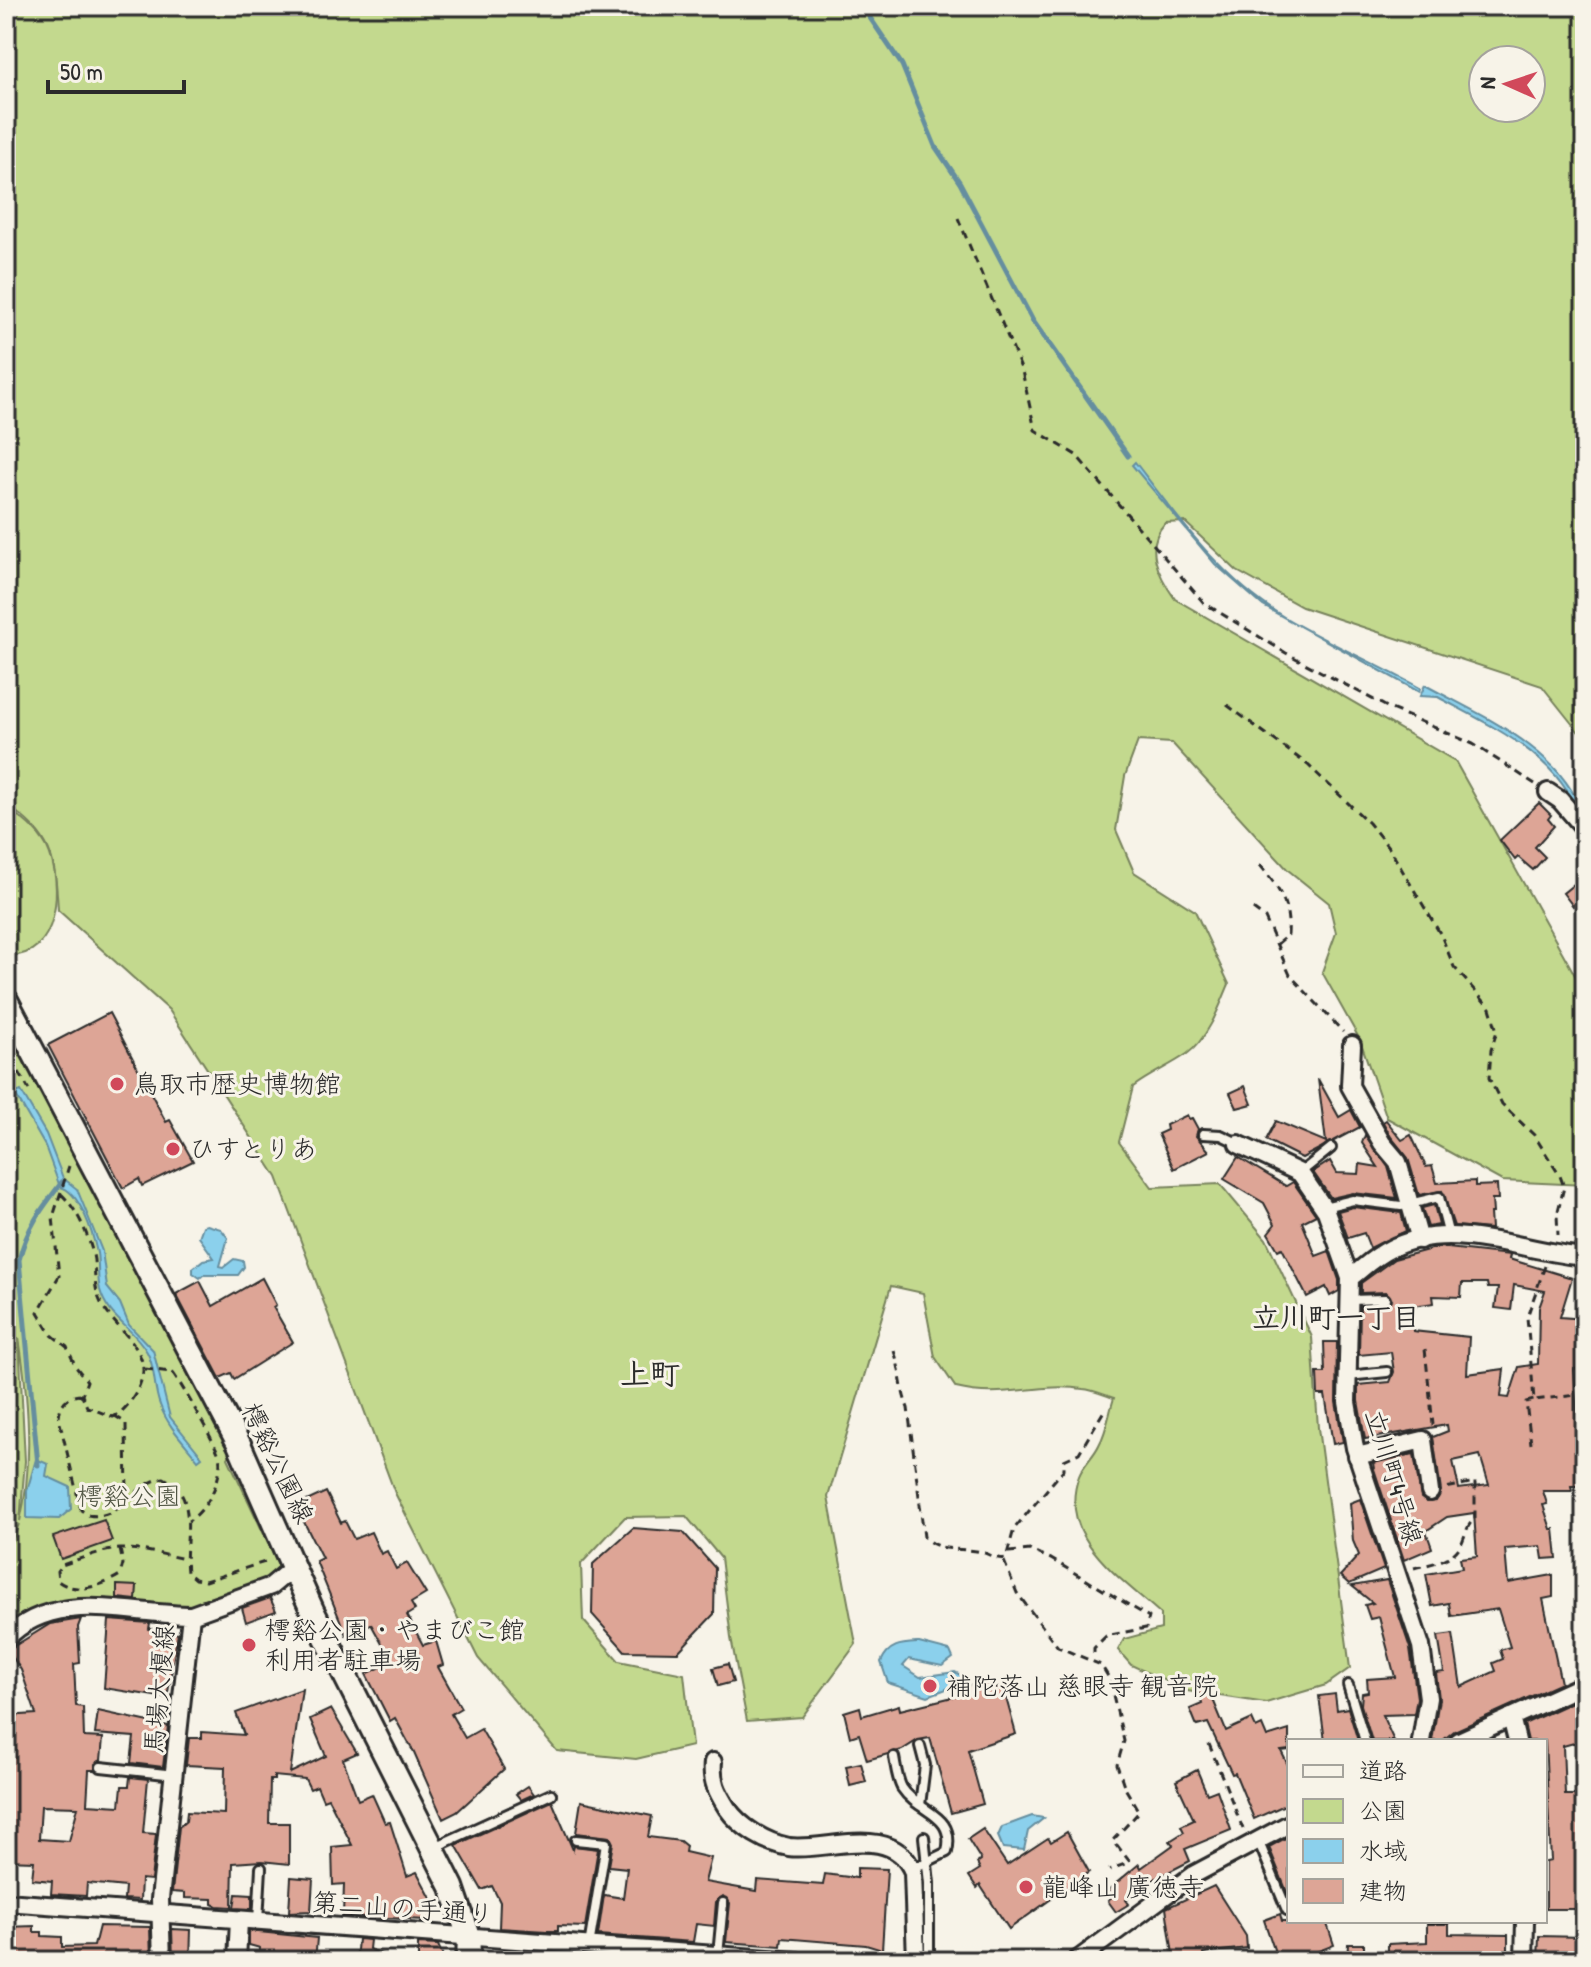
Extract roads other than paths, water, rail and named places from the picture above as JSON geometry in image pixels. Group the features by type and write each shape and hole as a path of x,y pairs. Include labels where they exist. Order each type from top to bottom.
{"main road":[{"name":"樗谿公園線","path":"6,1000 239,1444 312,1610 452,1887 469,1937 468,1961"}],"street":[{"path":"1548,792 1560,800 1585,829"},
{"path":"1352,1045 1350,1086 1382,1143 1396,1156 1412,1203 1420,1240"},
{"path":"1238,1144 1300,1173 1323,1207 1350,1278 1390,1248 1449,1236 1554,1243 1585,1257"},
{"name":"立川町4号線","path":"1350,1278 1347,1402 1357,1456 1421,1646 1428,1698 1421,1739"},
{"path":"1357,1456 1423,1440 1430,1492"},
{"path":"191,1615 271,1586 292,1560"},
{"name":"馬場大榎線","path":"6,1639 17,1627 72,1606 191,1615 159,1914 162,1961"},
{"path":"1463,1739 1585,1684"},
{"path":"1511,1717 1516,1739"},
{"path":"713,1762 713,1780 718,1794 747,1829 790,1847 862,1843 882,1846 920,1866 916,1961"},
{"path":"1076,1961 1193,1875 1287,1825"},
{"name":"第二山の手通り","path":"6,1902 589,1946 639,1955 718,1955 796,1961"},
{"path":"237,1961 239,1920"},
{"path":"1524,1961 1525,1923"}],"lane":[{"path":"1203,1134 1221,1135 1238,1144"},
{"path":"1300,1173 1331,1148"},
{"path":"1323,1207 1353,1200 1391,1206 1439,1197 1449,1236"},
{"path":"1350,1300 1385,1299"},
{"path":"1346,1376 1387,1372"},
{"path":"1348,1685 1364,1739"},
{"path":"920,1746 925,1765 920,1805"},
{"path":"894,1757 903,1789 920,1805 933,1810 947,1826 947,1852 920,1866"},
{"path":"101,1767 175,1775"},
{"path":"433,1848 551,1794"},
{"path":"924,1837 920,1866 929,1961"},
{"path":"576,1840 606,1843 589,1946"},
{"path":"1254,1842 1287,1910"},
{"path":"258,1921 261,1868"},
{"path":"718,1955 723,1903"}],"water":[{"path":"1135,462 1202,547 1221,566 1262,602 1308,631 1263,606 1215,564 1132,465"},
{"path":"1322,639 1420,688 1419,692"},
{"path":"1425,685 1494,722 1538,752 1572,791 1583,814 1579,817 1570,796 1540,760 1501,732 1438,697 1420,696"},
{"path":"21,1091 46,1134 63,1178 77,1189 102,1251 107,1287 120,1303 129,1325 153,1350 170,1417 202,1457 198,1460 163,1413 147,1352 104,1300 89,1225 74,1196 60,1187 45,1146 17,1097 16,1093"},
{"path":"203,1226 221,1229 228,1238 220,1266 224,1267 234,1259 243,1261 244,1267 238,1275 203,1275 200,1278 193,1273 193,1268 203,1260 214,1258 199,1237"},
{"path":"36,1459 48,1464 46,1476 70,1487 71,1509 59,1519 27,1518 27,1491"},
{"path":"919,1643 950,1651 953,1658 942,1666 909,1659 903,1666 920,1677 955,1672 966,1678 965,1682 928,1696 888,1683 881,1662 884,1656 896,1646"},
{"path":"1032,1816 1044,1818 1028,1831 1024,1850 1003,1848 998,1836 1002,1827"}],"waterway":[{"path":"862,6 902,65 935,146 960,183 1033,321 1128,456"},
{"path":"10,1078 11,1066"},
{"path":"38,1465 19,1260 31,1228 62,1182"}],"place":[{"name":"鳥取市歴史博物館","path":"117,1084"},
{"name":"ひすとりあ","path":"173,1149"},
{"name":"樗谿公園・やまびこ館 利用者駐車場","path":"249,1645"},
{"name":"補陀落山 慈眼寺 観音院","path":"930,1686"},
{"name":"龍峰山 廣徳寺","path":"1026,1887"}],"district":[{"name":"立川町一丁目","path":"1336,1317"},
{"name":"上町","path":"650,1374"}],"park label":[{"name":"樗谿公園","path":"129,1496"}]}
